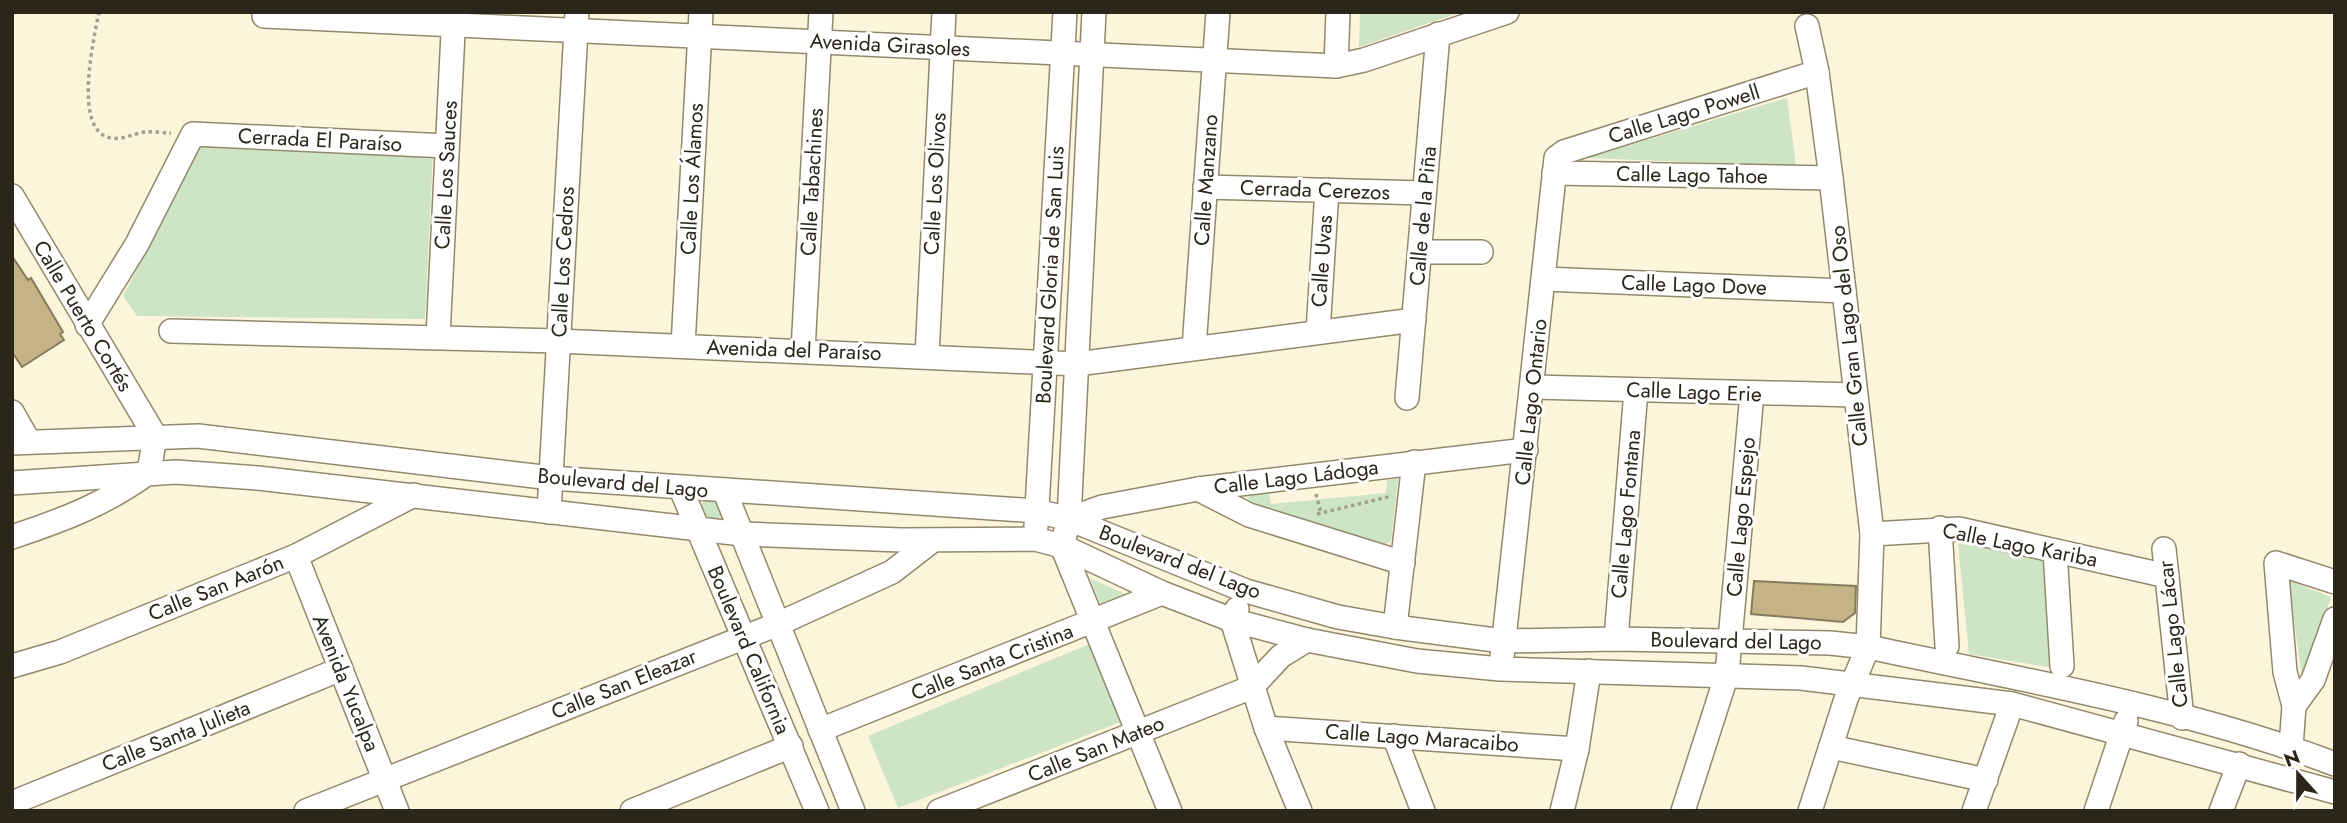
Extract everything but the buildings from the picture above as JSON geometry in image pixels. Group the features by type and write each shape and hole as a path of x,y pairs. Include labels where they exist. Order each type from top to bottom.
{"street":[{"name":"Calle Los Álamos","path":"683,346 701,12"},
{"name":"Calle Tabachines","path":"803,351 821,12"},
{"name":"Calle Los Olivos","path":"927,356 944,12"},
{"name":"Boulevard Gloria de San Luis","path":"1035,539 1065,12"},
{"name":"Boulevard Gloria de San Luis","path":"1062,546 1069,519 1094,12"},
{"name":"Calle Manzano","path":"1194,348 1218,12"},
{"path":"1336,66 1338,12"},
{"name":"Avenida Girasoles","path":"264,16 576,21 699,36 1336,66 1507,12"},
{"name":"Calle Los Sauces","path":"438,337 454,18"},
{"name":"Calle Gran Lago del Oso","path":"1802,18 1817,72 1872,534 1868,647"},
{"name":"Calle Los Cedros","path":"549,512 576,21"},
{"name":"Calle de la Piña","path":"1407,398 1438,34"},
{"name":"Calle Lago Powell","path":"1554,167 1564,152 1817,72"},
{"name":"Cerrada El Paraíso","path":"193,134 447,146"},
{"path":"87,325 137,244 193,134"},
{"name":"Calle Lago Tahoe","path":"1554,167 1831,178"},
{"name":"Calle Lago Ontario","path":"1500,669 1533,387 1554,167"},
{"name":"Cerrada Cerezos","path":"1205,187 1424,193"},
{"name":"Calle Uvas","path":"1318,332 1327,190"},
{"name":"Calle Puerto Cortés","path":"12,196 155,436"},
{"path":"1420,252 1481,252"},
{"name":"Calle Lago Dove","path":"1544,279 1844,291"},
{"name":"Avenida del Paraíso","path":"171,331 558,341 1077,364 1414,320"},
{"name":"Calle Lago Erie","path":"1533,387 1855,395"},
{"name":"Calle Lago Fontana","path":"1616,639 1636,390"},
{"name":"Calle Lago Espejo","path":"1683,811 1727,674 1752,394"},
{"path":"12,412 20,442"},
{"path":"12,537 97,506 149,472 155,436"},
{"name":"Boulevard del Lago","path":"20,442 198,436 551,478 725,492 1037,511 1069,519 1246,591 1338,617 1503,641 1616,639 1868,647 2131,703 2291,747 2335,764"},
{"name":"Calle Lago Ládoga","path":"1069,519 1102,506 1198,489 1526,450"},
{"path":"1395,627 1414,462"},
{"path":"413,496 429,464"},
{"name":"Boulevard del Lago","path":"12,483 149,472 258,478 742,534 932,541 1035,539 1062,546 1163,593 1232,620 1307,640 1417,662 1500,669 1727,674 1853,683 2012,704 2335,792"},
{"name":"Boulevard California","path":"681,489 817,811"},
{"path":"1198,489 1249,515 1403,564"},
{"name":"Boulevard California","path":"725,492 853,811"},
{"name":"Calle San Aarón","path":"12,666 60,652 296,556 413,496"},
{"path":"1940,528 1947,646"},
{"name":"Calle Lago Kariba","path":"1872,534 1940,528 2167,576"},
{"name":"Calle San Eleazar","path":"306,811 778,624 892,572 932,541"},
{"path":"1062,546 1170,811"},
{"name":"Calle Lago Lácar","path":"2164,549 2182,718"},
{"path":"2055,551 2062,666"},
{"name":"Avenida Yucalpa","path":"296,556 397,811"},
{"path":"2291,747 2294,706 2285,672 2276,563 2335,582"},
{"path":"1246,591 1232,620 1266,728 1300,811"},
{"name":"Calle Santa Cristina","path":"820,730 1163,593"},
{"path":"2294,706 2313,680 2335,619"},
{"path":"1252,687 1280,656 1307,640"},
{"path":"1810,811 1853,683 1868,647"},
{"name":"Calle Santa Julieta","path":"12,803 341,669"},
{"path":"1562,811 1577,749 1589,671"},
{"name":"Calle San Mateo","path":"939,811 1252,687"},
{"path":"2096,811 2131,703"},
{"path":"1974,811 2012,704"},
{"name":"Calle Lago Maracaibo","path":"1266,728 1577,749"},
{"path":"1394,737 1423,811"},
{"path":"632,811 791,747"},
{"path":"1831,747 1986,780"},
{"path":"2221,811 2239,764"}],"path":[{"path":"99,12 87,82 93,122 99,132 110,138 145,132 193,134"},
{"path":"1289,529 1298,520 1411,492"}],"green space":[{"path":"1360,12 1461,12 1359,47"},
{"path":"1787,98 1796,166 1587,158"},
{"path":"203,143 433,154 425,319 137,316 123,296"},
{"path":"1398,479 1391,541 1386,544 1327,530 1250,502 1248,498 1251,494 1269,493 1271,504 1386,493 1387,480"},
{"path":"711,499 719,502 722,510 719,518 711,521 703,518 700,510 703,502"},
{"path":"1957,533 2051,553 2066,670 1969,654"},
{"path":"1090,578 1127,595 1100,604"},
{"path":"2289,581 2331,597 2302,680"},
{"path":"1092,643 1126,720 898,808 868,736"}]}
